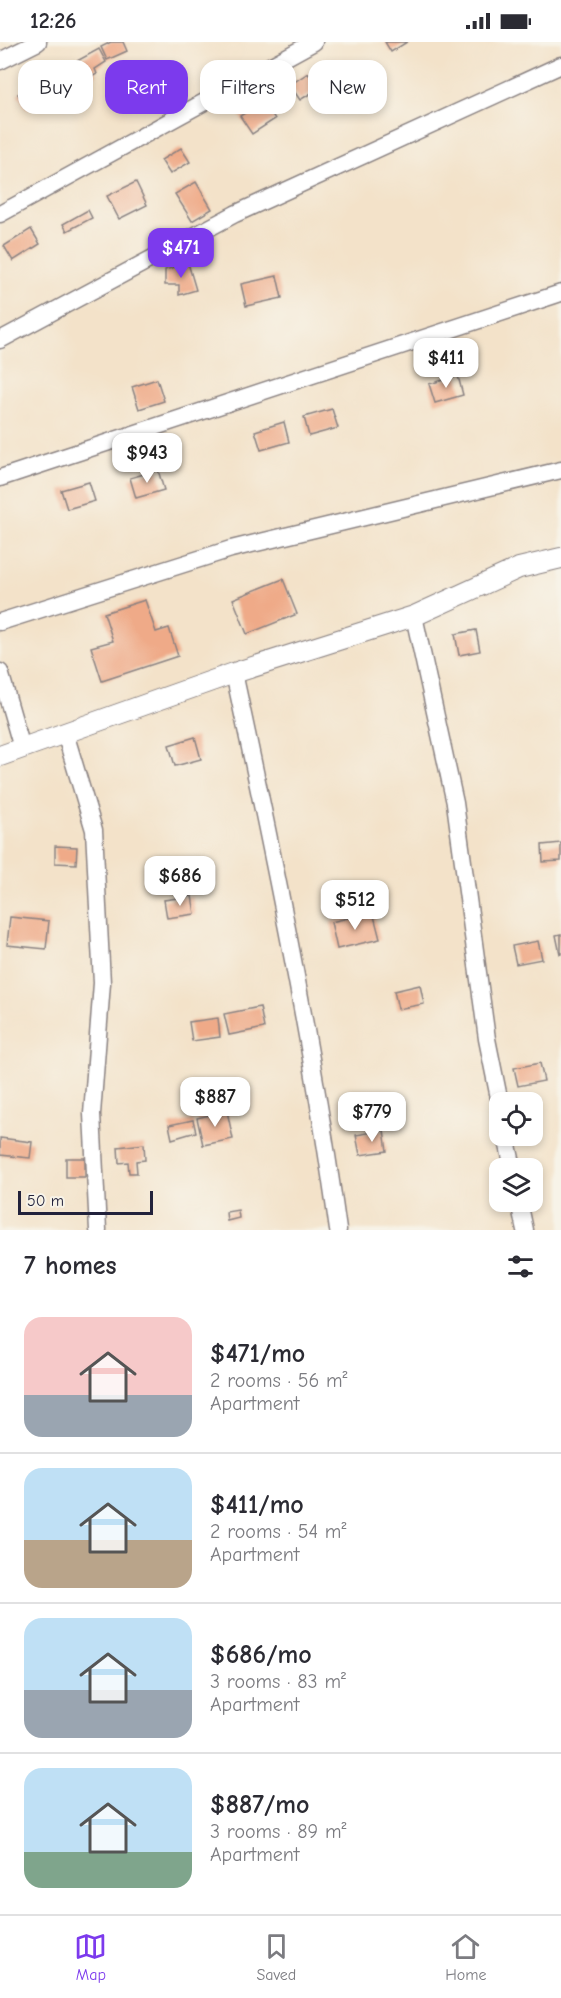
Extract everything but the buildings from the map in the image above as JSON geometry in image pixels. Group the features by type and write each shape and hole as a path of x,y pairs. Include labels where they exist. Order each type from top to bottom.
{"street":[{"path":"0,61 38,42"},
{"path":"0,214 314,42"},
{"path":"0,340 235,214 561,65"},
{"path":"0,478 561,293"},
{"path":"0,622 231,549 561,470"},
{"path":"0,756 234,673 414,616 519,568 561,558"},
{"path":"414,616 455,803 487,1039 498,1092"},
{"path":"0,672 22,748"},
{"path":"234,673 282,893 322,1118 338,1230"},
{"path":"65,733 94,830 102,983 92,1114 98,1230"},
{"path":"521,1212 525,1230"}]}
